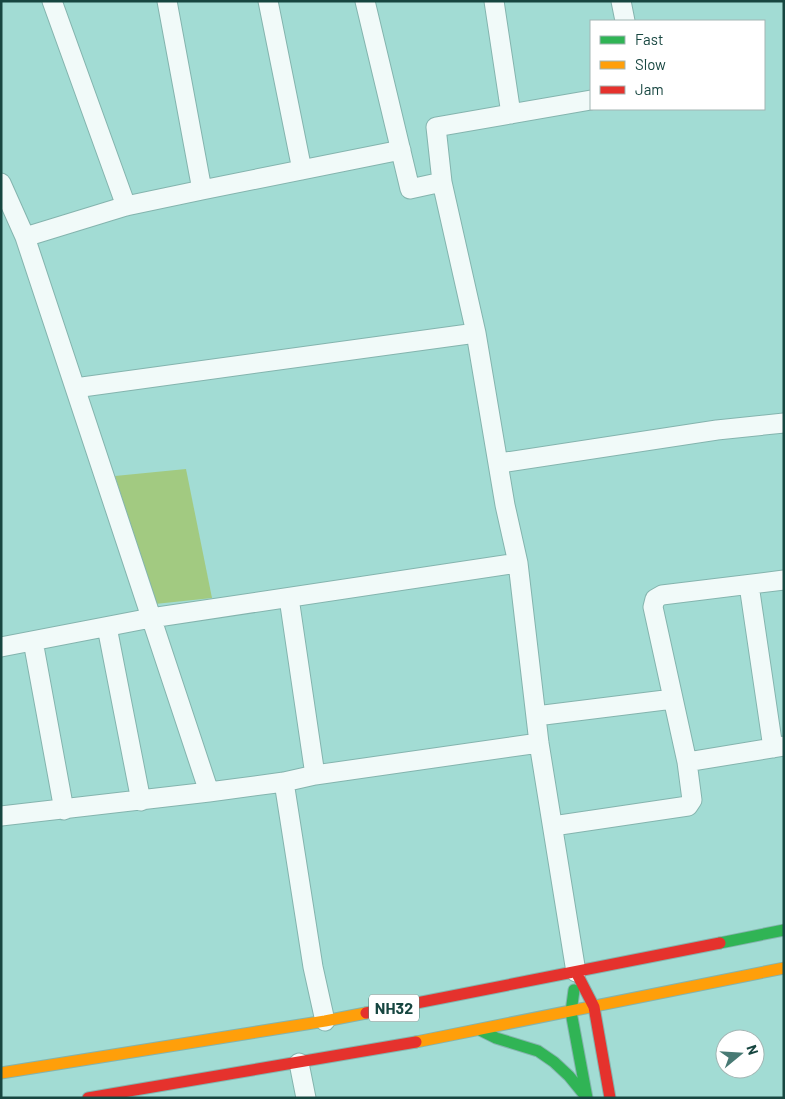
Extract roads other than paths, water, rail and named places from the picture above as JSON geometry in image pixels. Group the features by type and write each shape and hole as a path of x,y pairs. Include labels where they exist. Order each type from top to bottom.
{"main road":[{"name":"NH32","path":"1,1073 325,1021 784,930"},
{"name":"NH32","path":"88,1098 299,1063 480,1030 784,968"},
{"path":"576,972 594,1007 610,1098"},
{"path":"576,972 571,1012 587,1098"},
{"path":"480,1030 496,1038 538,1051 570,1076 587,1098"}],"street":[{"path":"52,1 126,206"},
{"path":"167,1 202,190"},
{"path":"268,1 302,170"},
{"path":"365,1 410,189 442,182"},
{"path":"494,1 511,114"},
{"path":"622,1 625,20"},
{"path":"576,972 539,743 518,563 505,505 500,463 476,333 442,182 436,127 590,100"},
{"path":"25,237 126,206 401,150"},
{"path":"1,183 25,237 209,792"},
{"path":"75,388 476,333"},
{"path":"500,463 718,430 784,423"},
{"path":"1,647 151,618 518,563"},
{"path":"553,826 685,808 688,806 692,800 687,762 653,607 655,599 662,595 784,580"},
{"path":"687,762 779,747 750,585"},
{"path":"289,598 315,775"},
{"path":"107,627 141,801"},
{"path":"33,641 64,810"},
{"path":"536,716 673,699"},
{"path":"1,816 141,801 284,782 315,775 539,743"},
{"path":"284,782 313,967 325,1021"},
{"path":"299,1063 306,1098"}]}
